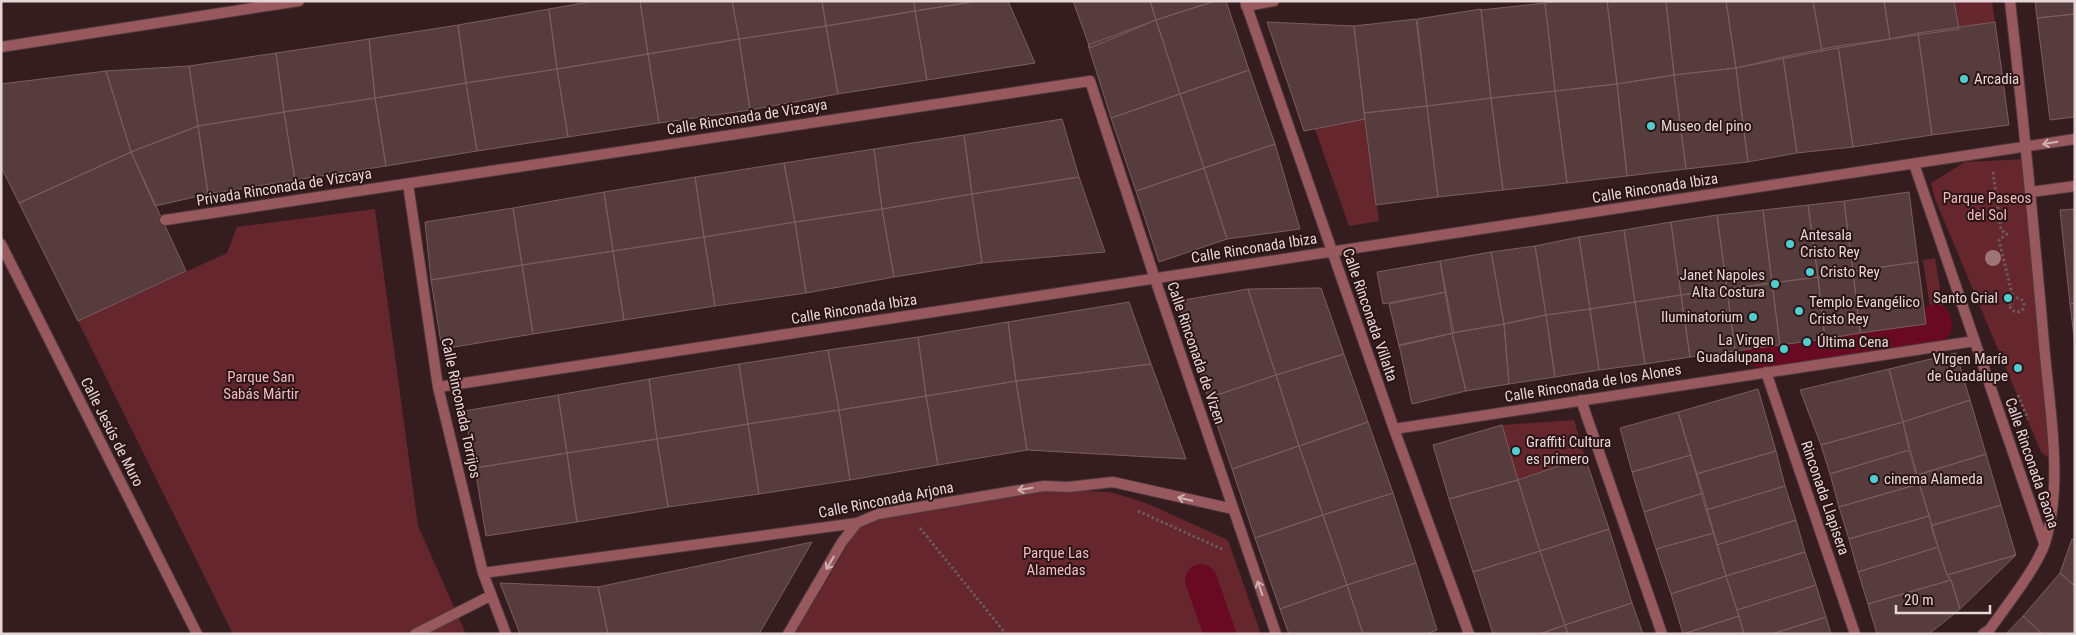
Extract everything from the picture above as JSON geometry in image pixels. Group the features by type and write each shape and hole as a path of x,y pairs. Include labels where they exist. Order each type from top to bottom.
{"street":[{"path":"1,47 247,5 299,1"},
{"path":"1245,3 1274,1"},
{"path":"1983,634 1990,629 2020,586 2044,544 2053,499 2053,450 2031,192 2010,1"},
{"name":"Calle Rinconada Villalta","path":"1245,3 1394,429 1469,634"},
{"name":"Calle Rinconada de Vizcaya","path":"408,184 1090,81"},
{"name":"Calle Rinconada de Vizen","path":"1090,81 1155,279 1276,634"},
{"name":"Calle Rinconada Ibiza","path":"438,387 2075,139"},
{"name":"Calle Rinconada Gaona","path":"1914,164 2044,544"},
{"name":"Privada Rinconada de Vizcaya","path":"165,220 408,184"},
{"name":"Calle Rinconada Torrijos","path":"408,184 438,387 483,573 490,596 506,634"},
{"path":"2031,192 2075,186"},
{"name":"Calle Jesús de Muro","path":"1,244 197,634"},
{"name":"Calle Rinconada de los Alones","path":"1394,429 1975,341"},
{"name":"Rinconada Llapisera","path":"1766,372 1855,634"},
{"path":"1581,400 1662,634"},
{"name":"Calle Rinconada Arjona","path":"483,573 857,523 878,514 1044,486 1068,487 1113,482 1233,509"},
{"path":"788,634 842,542 857,523"},
{"path":"415,634 490,596"}],"path":[{"path":"1992,163 2001,230 2007,234 2000,240 2014,298"},
{"path":"2014,386 2030,422"},
{"path":"1136,510 1224,550"},
{"path":"915,521 1006,634"}],"green space":[{"path":"1954,1 1992,1 1995,22 1959,29"},
{"path":"1365,119 1379,221 1349,226 1315,129"},
{"name":"Parque Paseos del Sol","path":"2027,159 2052,456 2047,457 2041,452 1935,199 1931,183 1965,162"},
{"name":"Parque San Sabás Mártir","path":"375,209 418,526 466,634 233,634 78,321 227,253 237,227"},
{"path":"1935,258 1945,319 1932,321 1923,260"},
{"path":"1574,420 1585,457 1518,480 1502,425"},
{"name":"Parque Las Alamedas","path":"1041,489 1110,492 1146,503 1228,540 1261,634 795,634 860,524 879,515"}],"building":[{"path":"594,1 640,1 648,54 557,69 549,9"},
{"path":"640,1 732,1 739,39 648,54"},
{"path":"732,1 822,1 826,26 739,39"},
{"path":"822,1 914,1 915,11 826,26"},
{"path":"914,1 978,1 915,11"},
{"path":"978,1 1008,1 1035,63 927,80 915,11"},
{"path":"1073,1 1150,1 1156,20 1090,48"},
{"path":"1150,1 1215,1 1156,20"},
{"path":"1215,1 1226,1 1249,70 1180,94 1156,20"},
{"path":"1560,1 1607,1 1617,84 1555,91 1545,3"},
{"path":"1607,1 1666,1 1674,75 1617,84"},
{"path":"1666,1 1726,1 1736,68 1674,75"},
{"path":"1726,1 1813,1 1822,51 1736,68"},
{"path":"1813,1 1884,1 1890,39 1822,51"},
{"path":"1884,1 1954,1 1959,29 1890,39"},
{"path":"2035,1 2075,1 2075,14 2037,18"},
{"path":"1545,3 1555,91 1491,98 1481,10"},
{"path":"549,9 557,69 466,83 458,25"},
{"path":"1481,9 1491,98 1427,106 1417,19"},
{"path":"915,11 927,80 838,94 826,26"},
{"path":"2075,14 2075,117 2050,120 2037,18"},
{"path":"1416,19 1427,106 1364,113 1354,26"},
{"path":"1156,20 1180,94 1111,118 1088,45"},
{"path":"1267,22 1354,26 1365,119 1304,131"},
{"name":"Arcadia","path":"1995,22 2009,125 1932,135 1918,33"},
{"path":"458,25 466,83 375,98 369,39"},
{"path":"826,26 838,94 750,110 739,39"},
{"path":"1918,33 1932,135 1853,147 1838,46"},
{"path":"369,39 375,98 284,112 276,53"},
{"path":"739,39 750,110 659,123 648,54"},
{"path":"1838,46 1853,147 1797,153 1783,57"},
{"path":"276,53 284,112 198,126 189,66"},
{"path":"648,54 659,123 568,137 557,69"},
{"path":"1783,57 1797,153 1748,162 1736,68"},
{"path":"189,66 198,126 131,152 106,71"},
{"path":"1736,68 1748,162 1686,169 1674,75"},
{"path":"557,69 568,137 477,151 466,83"},
{"path":"1249,70 1275,144 1204,168 1180,94"},
{"path":"106,71 131,152 19,203 1,167 1,84"},
{"name":"Museo del pino","path":"1674,75 1686,169 1627,176 1617,84"},
{"path":"466,83 477,151 386,166 375,98"},
{"path":"1617,84 1627,176 1567,183 1555,91"},
{"path":"1555,91 1567,183 1503,190 1491,98"},
{"path":"1180,94 1204,168 1136,191 1111,118"},
{"path":"375,98 386,166 295,180 284,112"},
{"path":"1491,98 1503,190 1438,197 1427,106"},
{"path":"1427,106 1438,197 1376,205 1364,113"},
{"path":"284,112 295,180 208,194 198,126"},
{"path":"1062,119 1079,177 972,194 964,135"},
{"path":"198,126 208,194 155,206 131,152"},
{"path":"964,135 972,194 882,209 874,149"},
{"path":"1275,144 1300,229 1227,239 1204,168"},
{"path":"874,149 882,209 795,222 784,163"},
{"path":"131,152 186,271 78,321 19,203"},
{"path":"784,163 795,222 704,237 695,177"},
{"path":"1204,168 1227,239 1159,262 1136,191"},
{"path":"695,177 704,237 613,251 604,192"},
{"path":"1079,177 1105,252 982,263 972,194"},
{"path":"604,192 613,251 522,265 513,208"},
{"path":"1909,192 1918,262 1853,271 1844,201"},
{"path":"972,194 982,263 894,277 882,209"},
{"path":"1844,201 1853,271 1818,277 1808,205"},
{"name":"Antesala Cristo Rey","path":"1808,205 1818,277 1772,283 1763,210"},
{"path":"513,208 522,265 431,280 425,222"},
{"path":"882,209 894,277 806,293 795,222"},
{"path":"2075,209 2075,303 2070,304 2060,210"},
{"path":"1763,210 1772,283 1727,289 1717,215"},
{"path":"1717,215 1727,289 1681,295 1671,222"},
{"path":"795,222 806,293 715,306 704,237"},
{"path":"1671,222 1681,295 1635,302 1624,230"},
{"path":"1624,230 1635,302 1590,309 1579,237"},
{"path":"704,237 715,306 624,320 613,251"},
{"path":"1579,237 1590,309 1546,315 1535,246"},
{"path":"1535,246 1546,315 1504,324 1491,252"},
{"path":"613,251 624,320 533,334 522,265"},
{"path":"1491,252 1504,324 1452,333 1440,261"},
{"path":"1440,261 1446,292 1383,304 1377,272"},
{"path":"1918,262 1926,324 1860,333 1853,271"},
{"path":"522,265 533,334 442,349 431,280"},
{"path":"1853,271 1860,333 1825,339 1818,277"},
{"name":"Templo Evangélico Cristo Rey","path":"1818,277 1825,339 1780,345 1772,283"},
{"name":"Iluminatorium","path":"1772,283 1780,345 1735,351 1727,289"},
{"path":"1321,288 1344,354 1276,375 1248,289"},
{"path":"1248,289 1276,375 1208,398 1178,301"},
{"path":"1727,289 1735,351 1690,357 1681,295"},
{"path":"1446,292 1454,333 1399,346 1389,304"},
{"path":"1681,295 1690,357 1645,364 1635,302"},
{"path":"1129,302 1151,364 1016,381 1008,322"},
{"path":"1635,302 1645,364 1599,370 1590,309"},
{"path":"2075,303 2075,345 2070,304"},
{"path":"1590,309 1599,370 1555,377 1546,315"},
{"path":"1546,315 1555,377 1509,384 1504,324"},
{"path":"1008,322 1016,381 926,396 918,337"},
{"path":"1504,324 1509,384 1466,391 1452,333"},
{"path":"1452,333 1466,391 1412,404 1399,345"},
{"path":"918,337 926,396 839,410 828,350"},
{"path":"828,350 839,410 748,424 739,364"},
{"path":"1956,353 1970,400 1903,422 1889,369"},
{"path":"1344,354 1368,422 1299,446 1276,375"},
{"path":"739,364 748,424 657,439 649,379"},
{"path":"1151,364 1186,459 1027,450 1016,381"},
{"path":"1889,369 1903,422 1821,445 1800,390"},
{"path":"1276,375 1299,446 1232,469 1208,398"},
{"path":"649,379 657,439 567,453 558,395"},
{"path":"1016,381 1027,450 938,465 926,396"},
{"path":"1758,389 1776,451 1696,474 1678,412"},
{"path":"558,395 567,453 475,468 464,411"},
{"path":"926,396 938,465 850,480 839,410"},
{"path":"1970,400 1986,454 1917,475 1903,422"},
{"path":"839,410 850,480 759,494 748,424"},
{"path":"1678,412 1691,455 1632,472 1620,428"},
{"path":"1368,422 1393,493 1323,515 1299,446"},
{"path":"1903,422 1909,450 1830,474 1821,445"},
{"path":"748,424 759,494 668,507 657,439"},
{"path":"1502,425 1518,480 1449,499 1433,445"},
{"path":"657,439 668,507 577,522 567,453"},
{"path":"1299,446 1323,515 1255,538 1232,469"},
{"name":"cinema Alameda","path":"1909,450 1919,484 1839,507 1830,474"},
{"path":"1776,451 1785,486 1706,510 1696,474"},
{"path":"567,453 577,522 486,536 475,468"},
{"path":"1986,454 2001,505 1932,525 1917,475"},
{"path":"1691,455 1703,493 1644,512 1632,472"},
{"path":"1585,457 1609,529 1540,551 1518,480"},
{"path":"1518,480 1540,551 1473,572 1449,499"},
{"path":"1919,484 1929,516 1849,539 1839,507"},
{"path":"1785,486 1796,520 1717,545 1706,510"},
{"path":"1393,493 1416,563 1347,585 1323,515"},
{"path":"1703,493 1714,533 1656,549 1644,512"},
{"path":"2001,505 2016,555 1947,575 1931,526"},
{"path":"1323,515 1347,585 1280,609 1255,538"},
{"path":"1929,516 1938,547 1858,572 1849,539"},
{"path":"1796,520 1805,552 1726,576 1717,545"},
{"path":"1609,529 1632,603 1565,625 1540,551"},
{"path":"1714,533 1726,576 1671,594 1656,549"},
{"path":"2072,539 2075,540 2075,586 2060,573"},
{"path":"812,542 759,634 608,634 598,587"},
{"path":"1938,547 1947,575 1951,580 1868,604 1858,572"},
{"path":"1540,551 1565,625 1540,634 1493,634 1473,572"},
{"path":"1805,552 1816,585 1737,610 1726,576"},
{"path":"2016,555 1960,609 1951,580 1947,575"},
{"path":"1416,563 1437,630 1426,634 1363,634 1347,585"},
{"path":"2060,573 2075,586 2075,634 2042,634 2023,616"},
{"path":"1726,576 1739,616 1683,634 1671,594"},
{"path":"1951,580 1960,609 1929,634 1877,634 1868,604"},
{"path":"500,583 598,587 608,634 520,634"},
{"path":"1347,585 1363,634 1289,634 1280,609"},
{"path":"1816,585 1826,617 1772,634 1744,634 1737,610"},
{"path":"1632,603 1643,634 1568,634 1565,625"},
{"path":"1739,616 1744,634 1683,634"},
{"path":"2023,616 2042,634 2006,634"},
{"path":"1826,617 1831,634 1772,634"},
{"path":"1565,625 1568,634 1540,634"}],"waterway":[{"path":"1760,348 1761,352 1936,326 1935,320"},
{"path":"1201,580 1220,634"}],"place":[{"name":"Arcadia","path":"1964,79"},
{"name":"Museo del pino","path":"1651,126"},
{"name":"Antesala Cristo Rey","path":"1790,244"},
{"name":"Cristo Rey","path":"1810,272"},
{"name":"Janet Napoles Alta Costura","path":"1775,284"},
{"name":"Santo Grial","path":"2008,298"},
{"name":"Templo Evangélico Cristo Rey","path":"1799,311"},
{"name":"Iluminatorium","path":"1753,317"},
{"name":"Última Cena","path":"1807,342"},
{"name":"La Virgen Guadalupana","path":"1784,349"},
{"name":"VIrgen María de Guadalupe","path":"2018,368"},
{"name":"Graffiti Cultura es primero","path":"1516,451"},
{"name":"cinema Alameda","path":"1874,479"}]}
